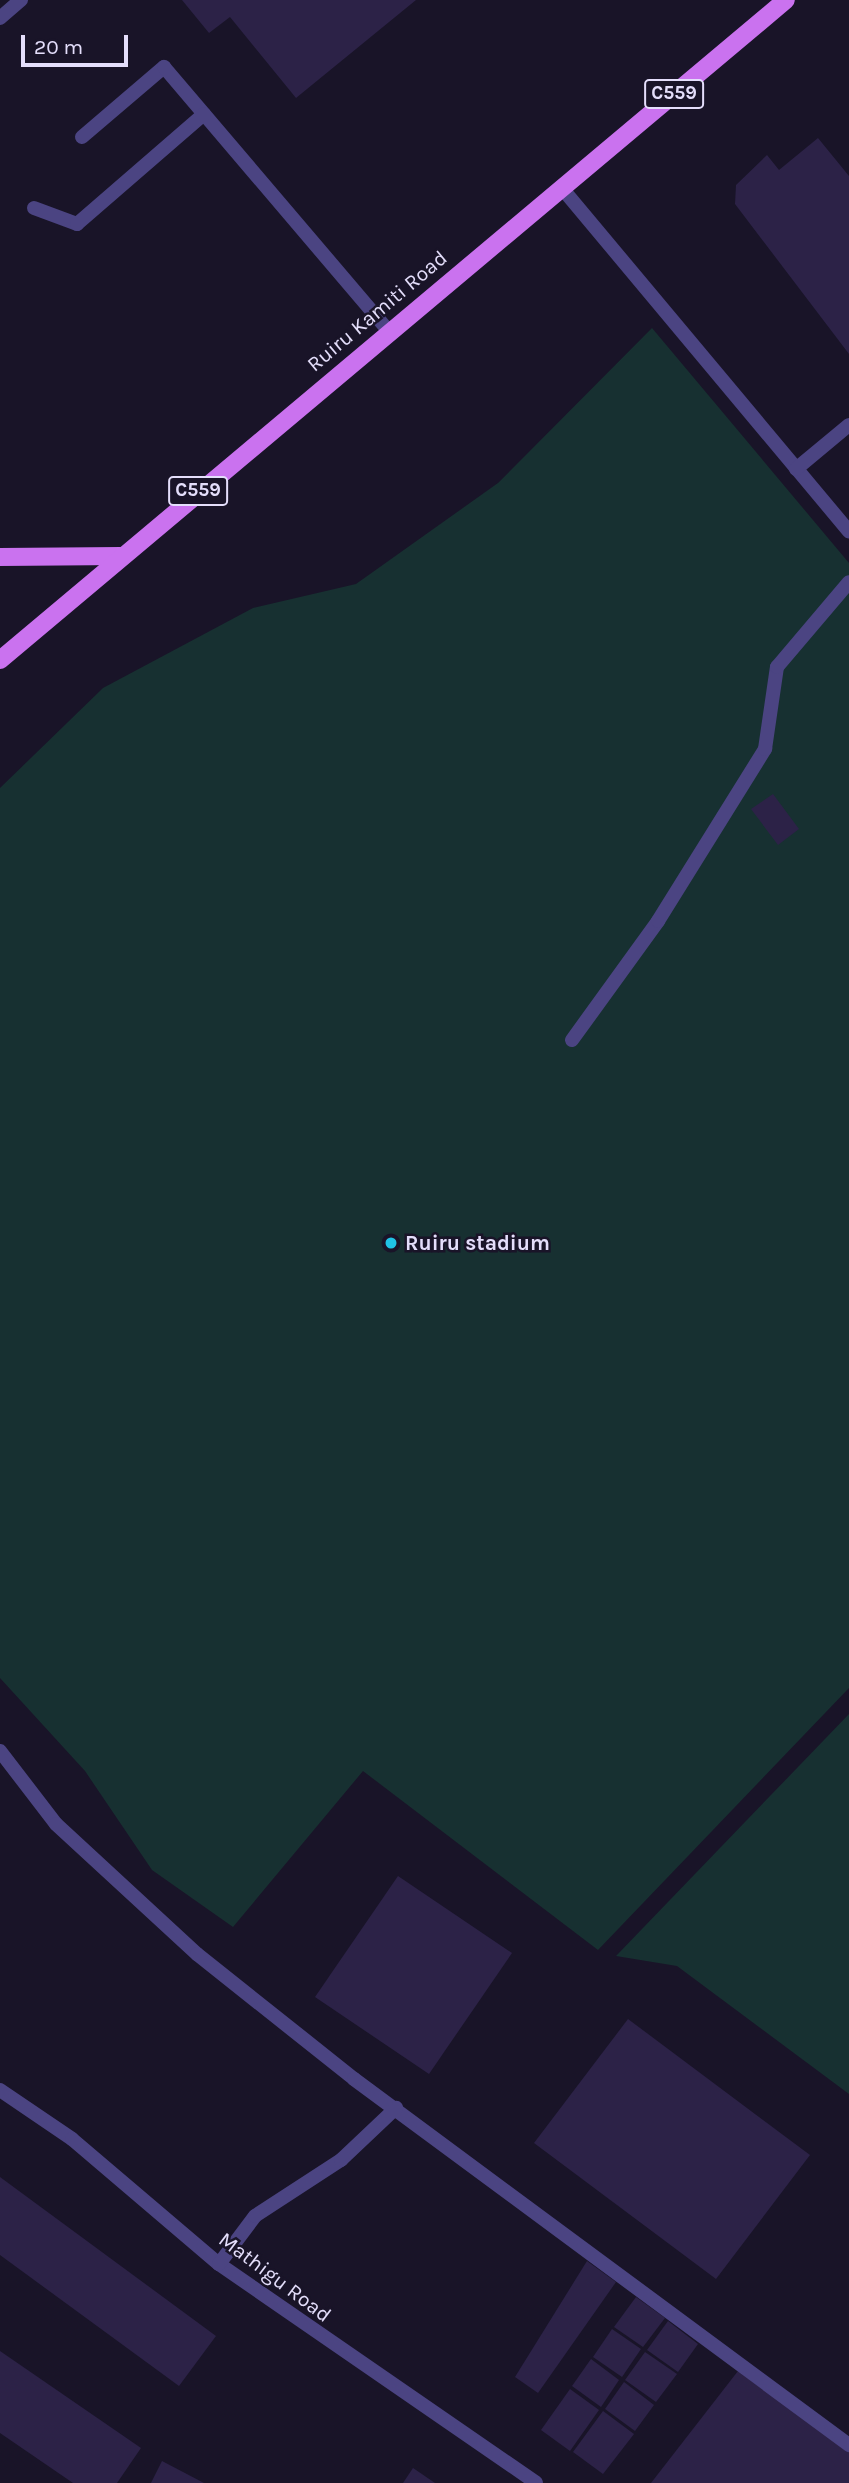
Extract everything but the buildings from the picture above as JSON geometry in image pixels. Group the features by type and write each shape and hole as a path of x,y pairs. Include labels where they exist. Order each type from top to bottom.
{"main road":[{"name":"Ruiru Kamiti Road","path":"3,652 786,0"},
{"path":"0,557 121,556"}],"street":[{"path":"0,18 21,0"},
{"path":"82,137 164,67 389,331"},
{"path":"34,208 77,224 204,114"},
{"path":"561,187 849,531"},
{"path":"796,469 849,425"},
{"path":"572,1041 624,972 765,750 777,667 849,582"},
{"path":"0,1751 56,1824 197,1954 396,2108 849,2445"},
{"name":"Mathigu Road","path":"0,2090 72,2139 219,2264 536,2483"},
{"path":"219,2264 255,2216 341,2160 396,2108"}],"green space":[{"path":"652,328 849,563 849,1688 598,1950 363,1771 233,1927 152,1870 85,1771 0,1678 0,788 103,688 253,608 356,584 498,483"},
{"path":"849,1714 849,2094 677,1966 616,1956"}],"place":[{"name":"Ruiru stadium","path":"391,1243"}]}
